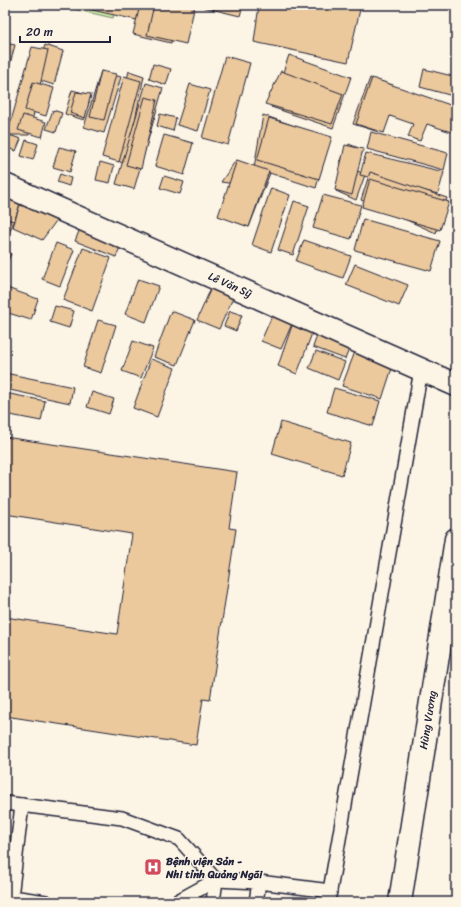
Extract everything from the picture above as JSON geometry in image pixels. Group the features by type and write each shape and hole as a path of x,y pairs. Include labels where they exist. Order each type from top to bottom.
{"street":[{"name":"Lê Văn Sỹ","path":"5,185 456,385"},
{"name":"Hùng Vương","path":"400,902 456,539"}],"lane":[{"path":"176,902 216,880 259,882 329,897 421,370"},
{"path":"5,803 122,818 179,840 216,880"},
{"path":"22,805 8,897 46,902"},
{"path":"213,902 216,880"},
{"path":"256,902 259,882"}],"green space":[{"path":"56,5 116,5 113,18"}],"building":[{"path":"70,5 145,5 141,21"},
{"path":"140,5 179,5 171,43 133,34"},
{"path":"154,5 195,5 186,44 147,35"},
{"path":"203,5 243,5 240,16 203,7"},
{"path":"259,5 361,5 348,62 254,42"},
{"path":"5,43 15,45 5,83"},
{"path":"45,45 63,51 54,85 35,79"},
{"path":"32,47 48,50 29,135 7,135"},
{"path":"289,55 351,77 333,128 271,107"},
{"path":"225,56 250,63 228,145 202,138"},
{"path":"153,64 171,69 166,85 149,79"},
{"path":"424,69 456,77 456,86 453,96 420,87"},
{"path":"101,71 121,77 104,133 84,127"},
{"path":"101,71 116,74 104,120 90,117"},
{"path":"129,71 144,76 126,165 107,155"},
{"path":"281,71 343,94 332,124 265,104"},
{"path":"124,76 141,81 119,162 102,157"},
{"path":"370,78 393,85 398,89 456,110 453,129 385,115 379,132 353,124"},
{"path":"372,78 456,107 456,116 451,132 427,124 420,141 408,137 413,124 390,116 384,133 356,124"},
{"path":"33,82 54,88 46,116 25,110"},
{"path":"146,83 163,88 134,189 116,184"},
{"path":"190,84 210,90 198,131 177,125"},
{"path":"72,90 91,95 84,120 65,114"},
{"path":"76,92 91,94 85,118 70,113"},
{"path":"145,97 157,100 141,169 126,165"},
{"path":"5,105 9,106 5,120"},
{"path":"53,110 62,113 56,132 46,129"},
{"path":"160,114 176,118 173,131 157,126"},
{"path":"23,115 46,122 42,137 18,130"},
{"path":"263,115 330,138 316,188 254,168"},
{"path":"269,118 332,137 319,179 257,160"},
{"path":"371,132 448,153 444,170 367,149"},
{"path":"6,134 21,139 16,151 5,147"},
{"path":"164,135 193,143 184,175 155,166"},
{"path":"26,140 38,144 33,160 21,156"},
{"path":"349,144 363,150 356,170 365,175 356,200 336,191 346,169 339,164"},
{"path":"345,145 363,149 352,195 335,190"},
{"path":"59,147 76,151 70,172 53,167"},
{"path":"366,153 444,172 438,194 360,175"},
{"path":"236,160 270,173 249,227 220,216 235,184 221,182"},
{"path":"237,160 269,171 249,227 218,216"},
{"path":"100,162 114,166 110,183 96,180"},
{"path":"370,172 447,198 436,233 361,200"},
{"path":"60,174 71,178 69,186 57,182"},
{"path":"164,176 184,182 180,194 160,188"},
{"path":"370,179 449,202 440,230 362,207"},
{"path":"271,188 290,195 271,252 252,245"},
{"path":"5,192 21,201 14,222 5,219"},
{"path":"323,195 361,205 351,239 313,228"},
{"path":"21,201 59,217 42,240 13,227"},
{"path":"294,201 309,206 293,255 278,250"},
{"path":"5,219 14,221 6,241 5,241"},
{"path":"363,219 440,241 431,271 355,250"},
{"path":"82,224 123,240 116,257 75,241"},
{"path":"304,240 351,256 343,278 296,261"},
{"path":"56,243 74,250 60,286 42,279"},
{"path":"83,248 111,258 92,311 63,300"},
{"path":"5,252 11,254 5,266"},
{"path":"355,264 408,285 399,306 346,285"},
{"path":"138,279 159,286 146,322 125,314"},
{"path":"7,288 38,299 31,320 5,312 5,296"},
{"path":"211,288 233,298 219,329 197,320"},
{"path":"55,306 74,311 69,328 50,322"},
{"path":"275,309 295,317 281,349 261,341"},
{"path":"171,311 195,320 177,365 154,357"},
{"path":"230,311 242,315 236,331 224,326"},
{"path":"295,317 315,325 297,374 278,366"},
{"path":"98,320 116,325 101,373 83,367"},
{"path":"319,330 352,343 345,359 313,347"},
{"path":"133,341 153,348 141,378 122,371"},
{"path":"356,349 394,362 382,399 342,386"},
{"path":"316,351 345,362 338,380 309,368"},
{"path":"151,359 175,368 157,417 133,408"},
{"path":"5,373 73,387 70,403 5,389"},
{"path":"334,388 380,401 373,426 327,412"},
{"path":"92,392 114,399 109,414 87,407"},
{"path":"5,393 45,401 41,421 5,414"},
{"path":"281,422 351,443 342,475 272,454"},
{"path":"5,437 237,472 229,528 236,529 210,700 203,699 196,745 5,716 5,617 117,634 132,534 5,514"}],"place":[{"name":"Bệnh viện Sản - Nhi tỉnh Quảng Ngãi","path":"153,867"}]}
